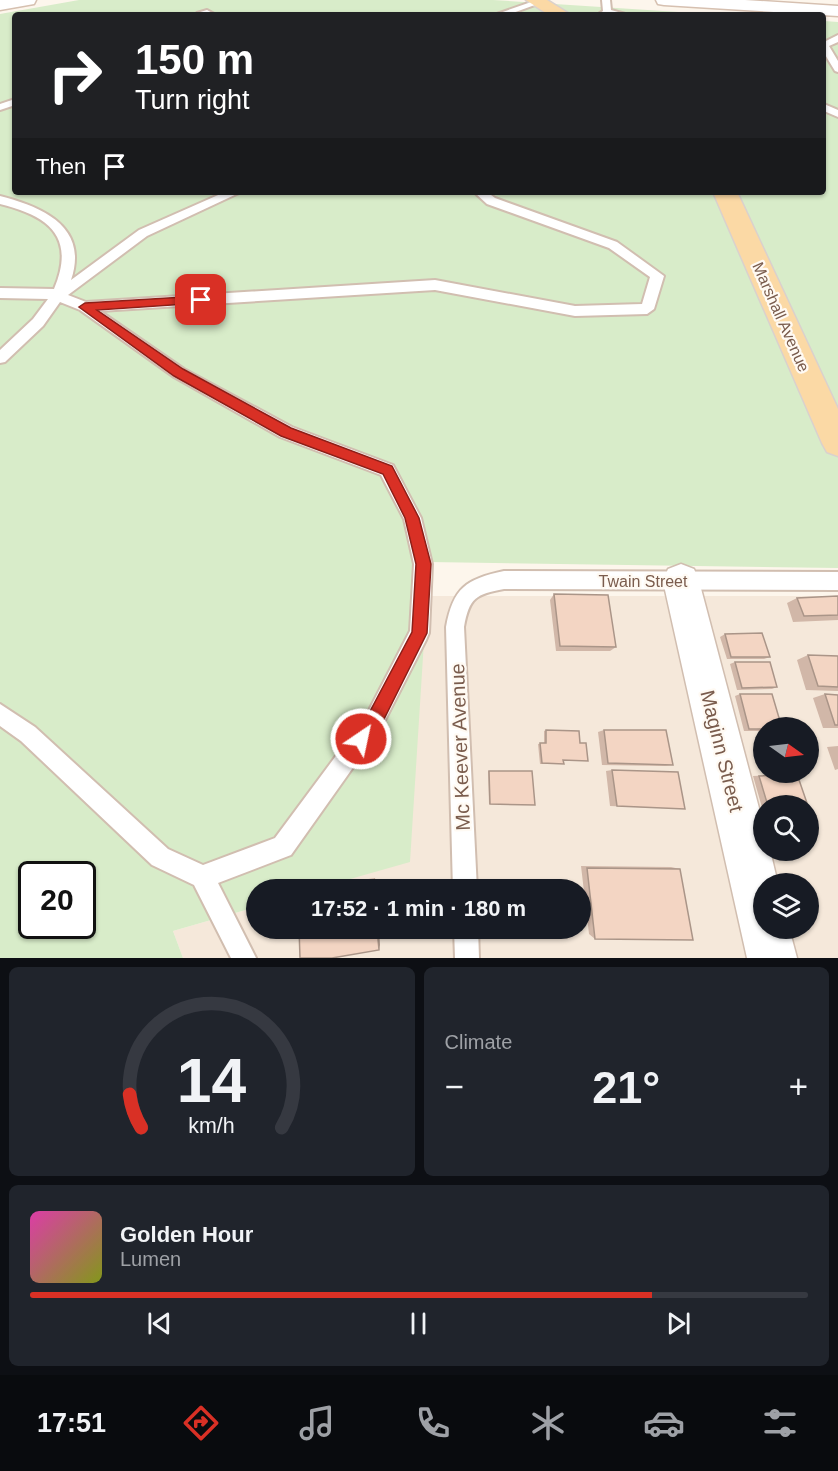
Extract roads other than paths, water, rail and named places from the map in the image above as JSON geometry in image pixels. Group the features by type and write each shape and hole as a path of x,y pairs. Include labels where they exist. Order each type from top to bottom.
{"main road":[{"path":"537,1 557,12"},
{"name":"Marshall Avenue","path":"726,195 838,443"}],"street":[{"path":"0,5 28,0"},
{"path":"664,0 765,4 838,11"},
{"name":"Maginn Street","path":"681,581 753,876"},
{"path":"768,939 772,958"}],"lane":[{"path":"506,12 537,1"},
{"path":"826,49 838,69"},
{"path":"0,358 21,339 57,296 81,281 140,235 180,214 228,195"},
{"path":"85,307 435,285 575,311 647,309 657,276 649,270 613,245 491,201 484,195"},
{"path":"0,200 45,218 61,232 68,243 68,267 57,296"},
{"path":"0,293 57,296 85,307 179,373 286,432 387,470 412,518 423,564 419,633 367,731 283,847 202,877"},
{"name":"Twain Street","path":"458,605 468,591 482,584 504,580 838,581"},
{"name":"Mc Keever Avenue","path":"458,605 455,627 465,879"},
{"path":"0,714 28,734 160,857 202,877 244,958"},
{"path":"466,939 467,958"}]}
